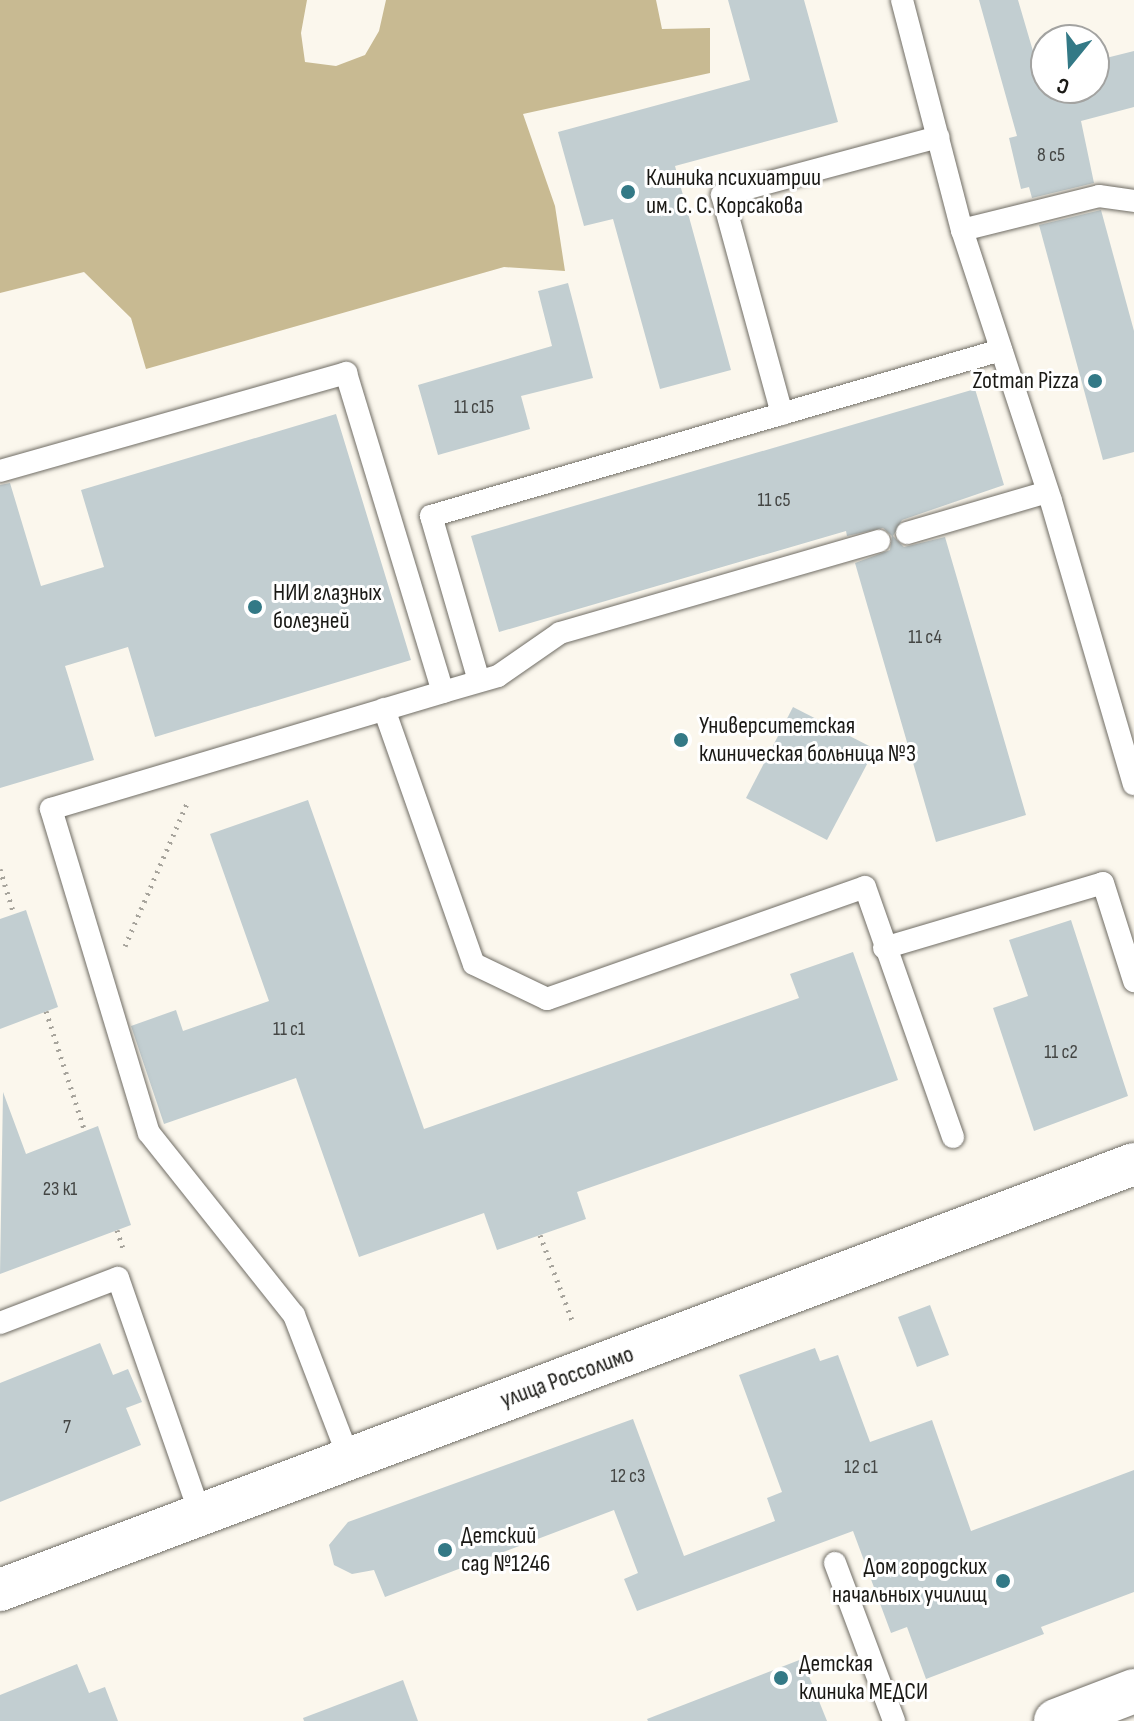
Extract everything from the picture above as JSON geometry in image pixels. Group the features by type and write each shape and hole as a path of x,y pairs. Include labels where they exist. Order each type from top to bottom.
{"main road":[{"path":"1056,1721 1134,1691"}],"street":[{"name":"улица Россолимо","path":"0,1590 1134,1164"}],"lane":[{"path":"902,0 962,230 1047,492 1134,784"},
{"path":"782,414 722,195 938,137"},
{"path":"962,230 1099,196 1134,201"},
{"path":"479,681 431,516 1001,350"},
{"path":"0,471 346,373 443,692"},
{"path":"907,533 1047,492"},
{"path":"349,1458 294,1315 149,1133 51,809 498,676 560,633 879,541"},
{"path":"384,709 474,964 547,999 865,887 953,1137"},
{"path":"884,948 1103,883 1134,981"},
{"path":"0,1323 118,1278 200,1513"},
{"path":"835,1563 894,1721"}],"path":[{"path":"106,991 203,764"},
{"path":"0,869 14,914"},
{"path":"46,1011 85,1132"},
{"path":"540,1235 572,1320"}],"shaded area":[{"path":"0,0 307,0 301,33 305,62 336,66 365,55 379,31 386,0 656,0 662,29 710,28 710,73 523,114 555,206 565,271 504,267 146,369 131,318 84,272 0,293"}],"building":[{"name":"Клиника психиатрии им. С. С. Корсакова","path":"728,0 804,0 838,122 675,166 731,370 660,389 613,219 584,226 558,132 750,80"},
{"path":"979,0 1018,0 1030,41 1030,104 1110,104 1110,57 1134,51 1134,107 1081,121 1094,183 1032,198 1029,187 1021,189 1009,138 1017,136"},
{"path":"1101,210 1134,331 1134,452 1103,460 1039,225"},
{"path":"568,283 593,378 521,396 530,429 438,455 418,385 552,346 538,291"},
{"path":"975,389 1004,485 902,520 893,536 904,547 945,537 1026,815 936,842 855,563 890,550 892,536 883,528 847,536 846,531 499,632 471,536"},
{"name":"НИИ глазных болезней","path":"336,414 411,660 155,737 128,647 65,666 94,760 0,788 0,485 10,483 41,586 104,567 81,490"},
{"path":"793,707 875,749 827,840 746,798"},
{"path":"308,800 424,1129 799,998 790,974 853,952 898,1080 577,1192 586,1219 497,1250 484,1213 359,1257 296,1078 164,1124 131,1026 176,1010 183,1031 269,1001 210,834"},
{"path":"26,910 58,1007 0,1029 0,919"},
{"path":"1071,920 1128,1096 1034,1131 993,1008 1028,996 1009,940"},
{"path":"3,1092 26,1154 98,1126 131,1225 0,1274"},
{"path":"930,1305 949,1355 917,1367 898,1317"},
{"path":"100,1343 113,1375 128,1369 142,1402 126,1408 141,1445 0,1502 0,1383"},
{"path":"815,1348 820,1361 838,1355 870,1442 932,1420 971,1531 1134,1470 1134,1592 1041,1627 1044,1634 926,1679 907,1627 891,1633 853,1531 637,1611 624,1579 638,1573 614,1510 385,1597 374,1570 352,1574 334,1565 329,1545 348,1522 633,1419 684,1556 775,1521 767,1498 782,1492 739,1375"},
{"name":"Детская клиника МЕДСИ","path":"802,1659 827,1721 647,1719"},
{"path":"77,1664 89,1693 105,1687 118,1721 0,1721 0,1695"},
{"path":"403,1680 418,1721 304,1721 303,1718"}],"place":[{"name":"Клиника психиатрии им. С. С. Корсакова","path":"628,192"},
{"name":"Zotman Pizza","path":"1095,381"},
{"name":"НИИ глазных болезней","path":"255,607"},
{"name":"Университетская клиническая больница №3","path":"681,740"},
{"name":"Детский сад №1246","path":"445,1550"},
{"name":"Дом городских начальных училищ","path":"1003,1581"},
{"name":"Детская клиника МЕДСИ","path":"781,1678"}]}
